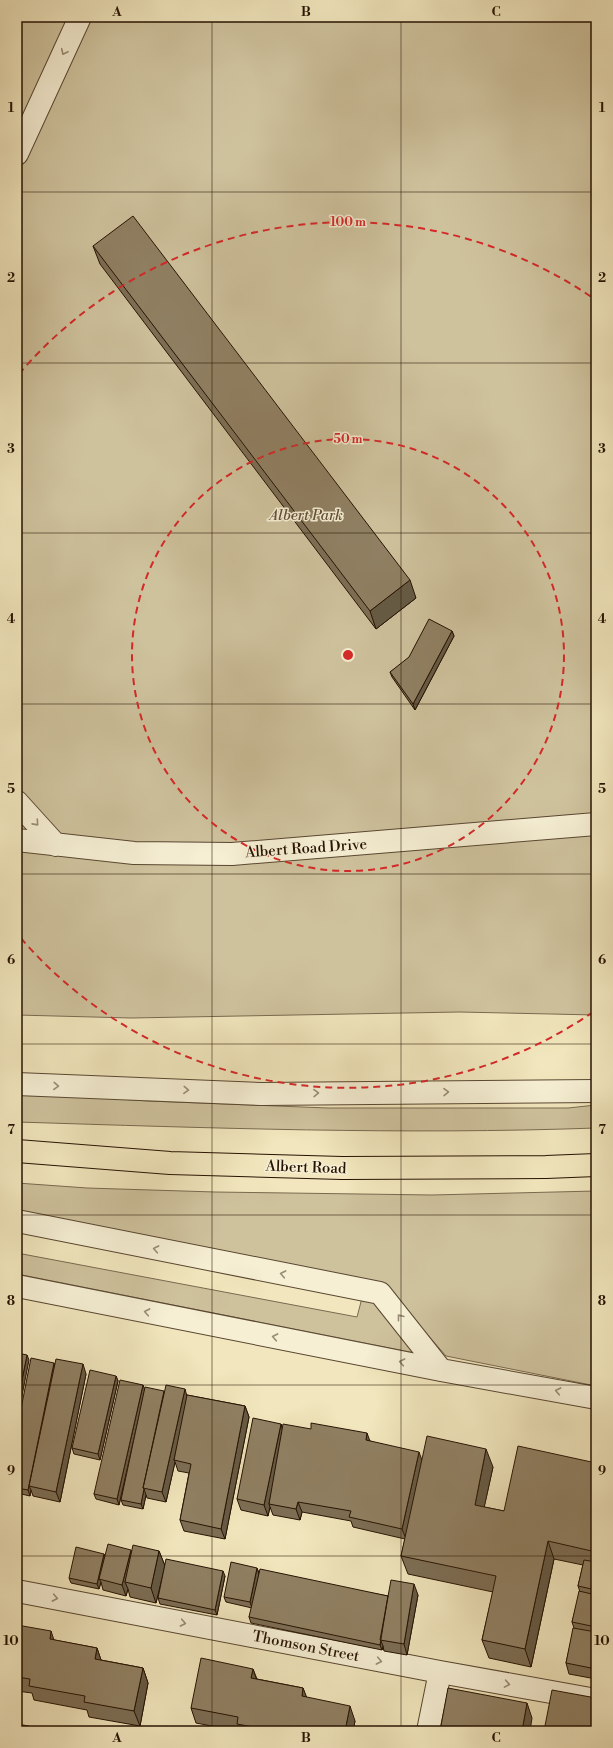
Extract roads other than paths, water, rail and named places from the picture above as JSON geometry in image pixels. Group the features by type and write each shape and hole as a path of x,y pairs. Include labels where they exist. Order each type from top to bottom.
{"main road":[{"name":"Albert Road","path":"17,1151 170,1163 342,1168 546,1167 596,1165"}],"street":[{"path":"17,154 80,17"},
{"path":"17,802 56,845"},
{"name":"Albert Road Drive","path":"17,840 134,853 232,854 596,824"},
{"path":"17,1084 261,1094 596,1091"},
{"path":"17,1221 380,1293 441,1370"},
{"path":"17,1286 441,1370 596,1398"},
{"name":"Thomson Street","path":"17,1591 440,1672 596,1700"},
{"path":"428,1731 440,1672"}],"park label":[{"name":"Albert Park","path":"306,515"}]}
